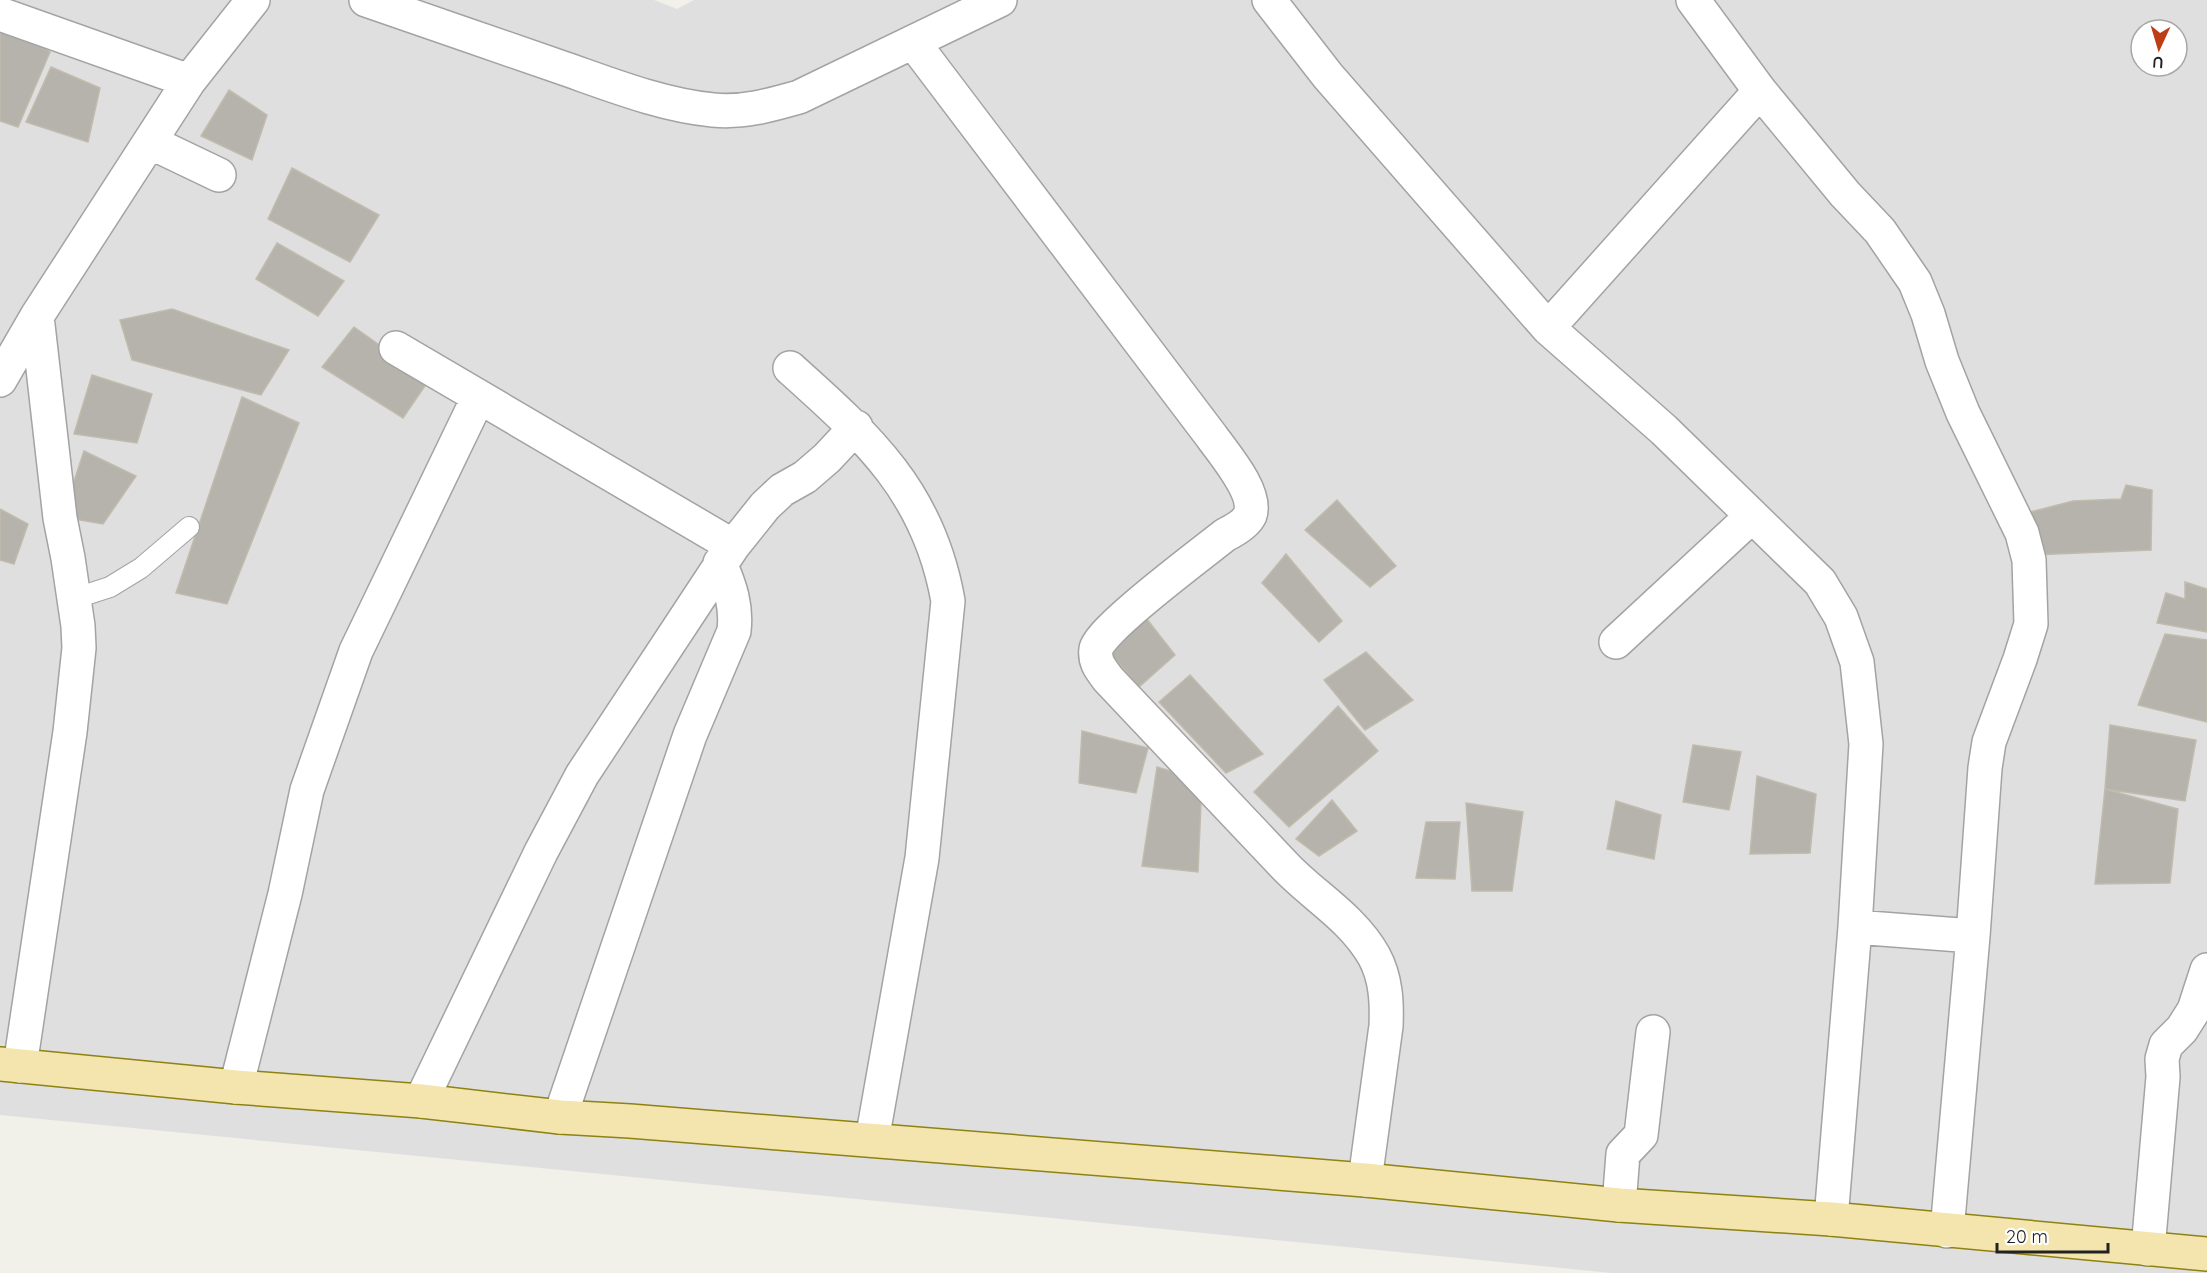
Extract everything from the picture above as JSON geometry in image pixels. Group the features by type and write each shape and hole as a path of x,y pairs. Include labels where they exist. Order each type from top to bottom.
{"main road":[{"path":"10,1065 236,1087 422,1101 560,1117 1365,1180 1619,1205 1831,1220 2207,1254"}],"street":[{"path":"0,380 37,315 189,81 253,0"},
{"path":"366,0 630,91 714,110 766,106 799,98 1000,0"},
{"path":"1269,0 1328,76 1548,328 1664,430 1820,582 1841,617 1857,662 1866,744 1855,927 1831,1220"},
{"path":"1693,0 1760,91 1845,194 1880,231 1915,282 1928,314 1942,361 1963,413 2022,533 2028,560 2031,624 2010,689 1989,742 1984,768 1973,936 1947,1231"},
{"path":"0,14 189,81"},
{"path":"913,42 1212,437 1242,481 1251,499 1250,515 1239,527 1142,603 1098,642 1096,662 1108,679 1284,866 1350,924 1373,953 1382,971 1387,1003 1386,1026 1365,1180"},
{"path":"1548,328 1760,91"},
{"path":"150,142 219,175"},
{"path":"10,1065 73,701 78,648 60,518 37,315"},
{"path":"396,348 727,555"},
{"path":"790,368 855,427 900,479 915,504 935,551 945,581 948,601 922,858 872,1140"},
{"path":"236,1087 285,894 308,790 357,651 478,398"},
{"path":"422,1101 536,862 582,775 727,555 765,506 782,490 820,465 855,427"},
{"path":"1616,642 1751,517"},
{"path":"560,1117 690,735 734,631 736,615 727,555"},
{"path":"1855,927 1973,936"},
{"path":"2148,1249 2163,1059 2166,1045 2182,1029 2194,1010 2207,969"},
{"path":"1619,1205 1623,1154 1641,1135 1653,1032"}],"lane":[{"path":"73,599 110,587 141,568 189,526"}],"shaded area":[{"path":"0,0 654,0 677,9 694,0 2207,0 2207,1273 1612,1273 0,1115"}],"building":[{"path":"3,20 50,52 18,127 0,121 0,29"},
{"path":"51,67 100,88 88,142 26,122"},
{"path":"229,90 267,115 252,160 201,136"},
{"path":"292,168 379,215 350,262 268,219"},
{"path":"277,243 344,281 318,316 256,279"},
{"path":"172,309 289,350 261,395 132,360 120,320"},
{"path":"354,327 429,380 403,418 322,367"},
{"path":"92,375 152,394 137,443 74,434"},
{"path":"242,397 299,423 227,604 176,593"},
{"path":"84,451 136,476 103,524 62,517"},
{"path":"2126,485 2152,490 2151,550 2032,555 2019,515 2073,501 2121,499"},
{"path":"1337,500 1396,566 1370,587 1305,530"},
{"path":"0,509 28,524 14,564 0,560"},
{"path":"1286,554 1342,621 1319,642 1262,583"},
{"path":"2185,582 2207,589 2207,632 2157,623 2166,593 2185,599"},
{"path":"1146,618 1175,655 1139,687 1106,648"},
{"path":"2165,634 2207,640 2207,722 2138,705"},
{"path":"1366,652 1413,700 1365,730 1324,680"},
{"path":"1190,675 1263,754 1226,773 1159,702"},
{"path":"1338,706 1378,751 1289,827 1254,792"},
{"path":"2110,725 2196,740 2185,801 2105,789"},
{"path":"1082,731 1148,748 1136,793 1079,783"},
{"path":"1693,745 1741,752 1729,810 1683,802"},
{"path":"1157,767 1202,780 1198,872 1142,866"},
{"path":"1757,776 1816,794 1810,853 1750,854"},
{"path":"2105,789 2178,809 2170,883 2095,884"},
{"path":"1332,800 1357,831 1319,856 1296,839"},
{"path":"1616,801 1661,815 1654,859 1607,849"},
{"path":"1466,803 1523,812 1512,891 1472,891"},
{"path":"1426,822 1460,822 1455,879 1416,878"}]}
